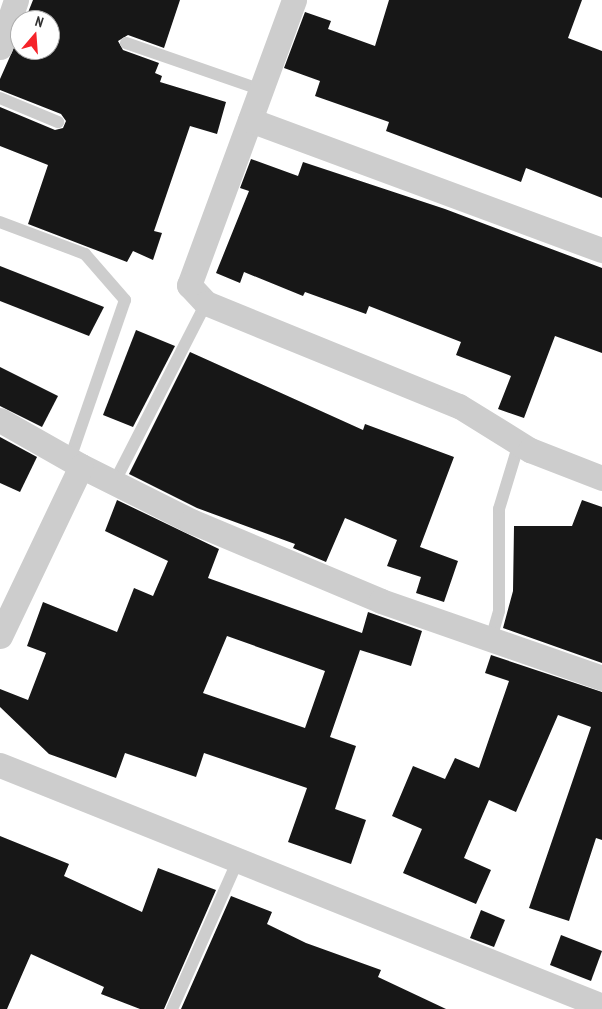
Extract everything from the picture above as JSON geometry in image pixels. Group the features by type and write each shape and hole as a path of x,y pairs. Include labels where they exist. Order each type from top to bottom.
{"street":[{"path":"0,47 16,0"},
{"path":"294,0 259,89 250,120 189,285 206,303 460,406 519,443 602,478"},
{"path":"250,120 602,250"},
{"path":"0,420 76,462 191,521 336,582 602,678"},
{"path":"0,636 76,462"},
{"path":"0,765 602,1006"}],"lane":[{"path":"126,43 259,89"},
{"path":"0,98 58,122"},
{"path":"0,222 85,254 125,300 76,462"},
{"path":"115,481 206,303"},
{"path":"491,639 499,611 499,509 519,443"},
{"path":"172,1009 238,860"}],"building":[{"path":"33,0 180,0 164,48 128,35 118,41 123,50 159,63 155,73 162,76 160,82 226,102 217,134 190,126 154,231 162,233 153,260 133,251 127,262 28,224 48,165 0,146 0,107 55,130 63,128 66,121 61,114 0,90 0,79 10,56 10,60 60,60 60,10 29,10"},
{"path":"389,0 582,0 568,38 602,51 602,198 526,168 521,182 386,131 389,122 315,96 320,81 284,68 305,12 331,21 328,29 375,46"},
{"path":"251,159 298,176 303,162 445,209 602,268 602,353 555,336 524,418 498,409 511,376 456,355 461,342 369,306 366,314 305,292 303,296 244,272 240,283 216,273 249,191 240,188"},
{"path":"0,266 104,307 89,336 0,301"},
{"path":"136,330 175,346 133,427 103,415"},
{"path":"190,352 363,430 365,424 454,457 420,547 458,561 444,602 416,593 421,577 387,566 397,540 345,518 326,562 293,548 295,544 197,508 129,474"},
{"path":"0,367 58,396 42,427 0,406"},
{"path":"0,437 37,457 20,492 0,483"},
{"path":"117,500 219,549 208,578 362,633 368,612 422,631 411,666 360,650 330,737 356,746 335,809 366,820 351,864 288,842 307,788 204,753 196,777 125,753 116,778 49,754 0,707 0,689 28,700 46,653 27,646 43,602 117,632 134,588 153,596 168,561 105,531","holes":["227,636 325,671 305,728 203,693"]},
{"path":"582,500 602,507 602,663 503,628 513,591 514,526 572,526"},
{"path":"491,655 602,692 602,840 596,838 569,921 529,908 591,727 558,715 516,812 489,800 464,858 491,870 476,904 403,873 422,829 392,816 413,766 445,779 455,758 479,768 509,681 485,673"},
{"path":"0,836 69,864 64,876 142,912 158,868 216,890 164,1009 140,1009 101,994 104,987 31,954 7,1009 0,1009"},
{"path":"231,896 272,912 267,924 306,943 381,970 378,977 446,1009 181,1009"},
{"path":"481,910 505,920 494,947 470,938"},
{"path":"561,935 602,951 591,981 550,965"}]}
